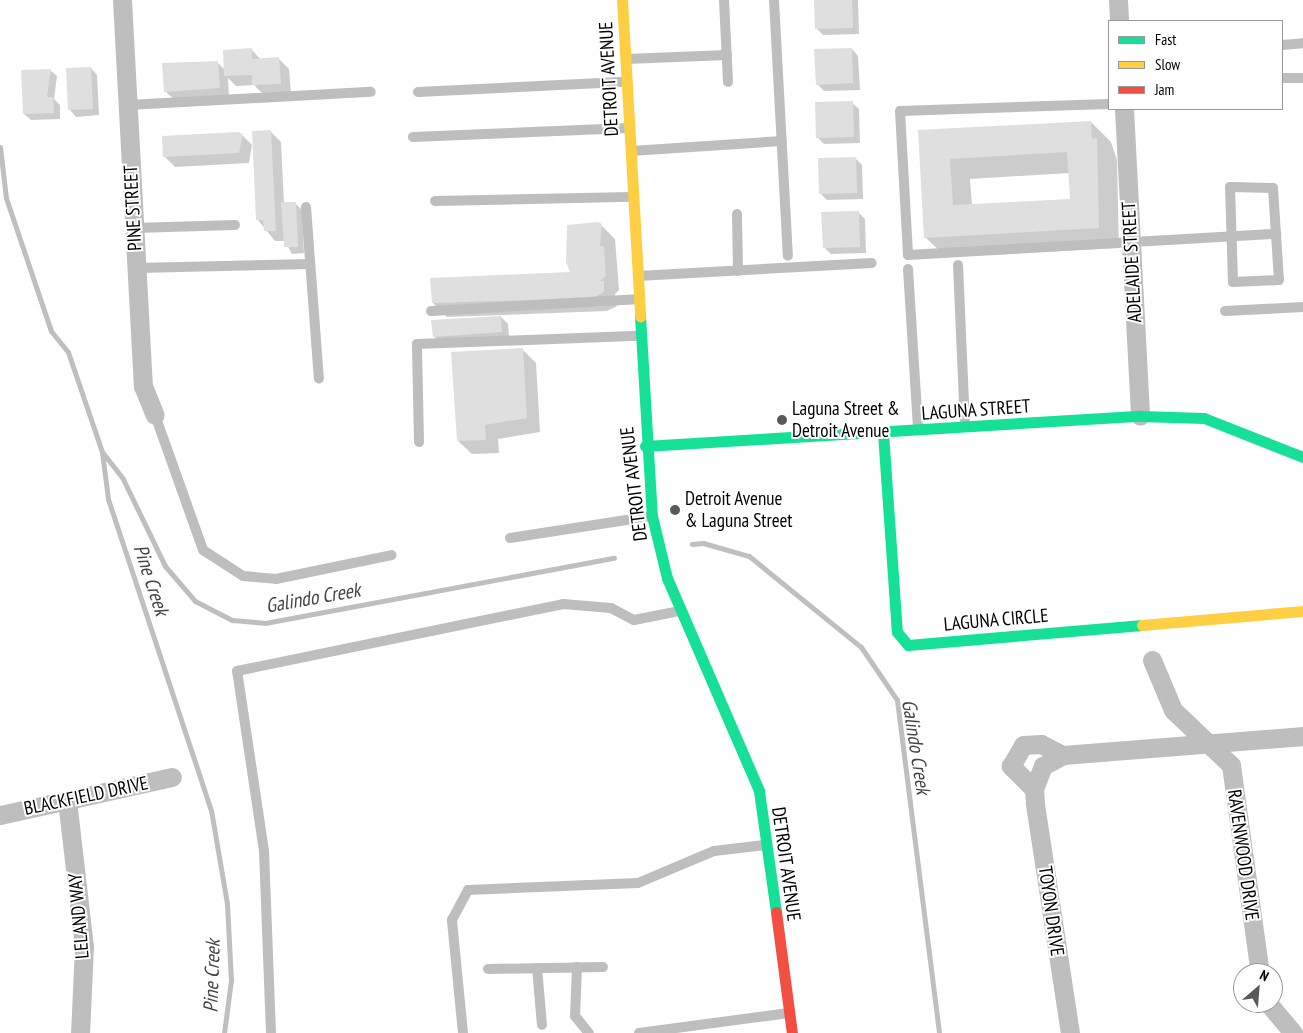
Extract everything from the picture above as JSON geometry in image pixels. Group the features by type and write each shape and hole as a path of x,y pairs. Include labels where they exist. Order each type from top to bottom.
{"street":[{"name":"PINE STREET","path":"122,0 143,386 155,414"},
{"name":"DETROIT AVENUE","path":"622,0 645,446 652,516 667,578 759,791 792,1033"},
{"path":"1118,0 1119,20"},
{"name":"ADELAIDE STREET","path":"1124,110 1140,416"},
{"name":"LAGUNA STREET","path":"645,446 918,432 1140,416 1204,418 1303,456"},
{"name":"LAGUNA CIRCLE","path":"883,433 897,632 908,645 1303,611"},
{"path":"1152,660 1173,710 1211,744"},
{"path":"1063,755 1040,744 1023,745 1011,766 1034,789 1043,766 1063,755 1303,736"},
{"name":"RAVENWOOD DRIVE","path":"1211,744 1231,765 1259,963"},
{"name":"BLACKFIELD DRIVE","path":"0,815 172,777"},
{"name":"TOYON DRIVE","path":"1034,789 1070,1033"},
{"name":"LELAND WAY","path":"67,800 84,946 80,1033"},
{"path":"1277,1013 1294,1033"}],"lane":[{"path":"724,0 728,82"},
{"path":"774,0 788,256"},
{"path":"1283,45 1303,43"},
{"path":"625,59 727,55"},
{"path":"1283,78 1303,78"},
{"path":"418,92 626,82"},
{"path":"128,105 371,92"},
{"path":"1108,104 900,111 908,255 1276,234"},
{"path":"413,137 629,128"},
{"path":"630,151 782,141"},
{"path":"1230,187 1273,188 1279,280 1233,282 1232,236 1230,187"},
{"path":"435,201 632,197"},
{"path":"306,206 319,379"},
{"path":"737,214 738,270"},
{"path":"134,228 235,225"},
{"path":"136,268 310,264"},
{"path":"636,276 872,264"},
{"path":"958,265 965,429"},
{"path":"908,269 918,432"},
{"path":"431,311 637,299"},
{"path":"1225,311 1303,307"},
{"path":"419,442 417,344 639,336"},
{"path":"155,414 203,550 243,576 276,579 392,555"},
{"path":"510,538 652,516"},
{"path":"271,1033 264,851 237,672 563,604 611,608 634,620 681,611"},
{"path":"463,1033 452,920 468,890 638,883 714,851 766,845"},
{"path":"576,967 576,1016 590,1033"},
{"path":"488,969 603,967"},
{"path":"537,968 542,1025"},
{"path":"639,1033 789,1013"}],"building":[{"path":"814,0 852,0 853,28 815,29"},
{"path":"252,48 252,59 279,57 281,84 252,85 252,75 224,76 223,50"},
{"path":"852,48 853,83 816,85 814,49"},
{"path":"218,61 220,88 164,92 162,63"},
{"path":"91,67 93,109 68,110 66,68"},
{"path":"51,69 47,97 53,97 54,113 23,114 21,70"},
{"path":"853,101 854,137 816,138 815,102"},
{"path":"1091,121 1092,139 1097,138 1099,228 924,238 918,130","holes":["1067,152 1070,199 953,205 950,159"]},
{"path":"271,130 276,231 264,231 263,220 256,220 252,131"},
{"path":"238,132 243,134 239,153 163,157 162,136"},
{"path":"856,157 857,193 819,194 818,158"},
{"path":"281,202 296,202 298,247 284,247"},
{"path":"859,211 860,247 823,248 821,212"},
{"path":"598,222 602,224 600,246 604,246 606,276 600,281 604,281 604,292 592,298 432,303 430,278 570,272 566,262 567,225"},
{"path":"501,316 502,332 433,337 431,320"},
{"path":"523,348 527,418 485,425 486,440 457,441 451,352"}],"waterway":[{"name":"Pine Creek","path":"0,147 6,198 51,331 68,352 102,452 108,499 211,810 227,904 231,980 224,1033"},
{"name":"Galindo Creek","path":"103,453 123,479 165,566 195,601 232,620 265,623 614,558"},
{"name":"Galindo Creek","path":"692,544 703,543 749,556 861,647 897,700 939,1033"}],"traffic: fast":[{"path":"640,316 652,516 667,578 759,791 776,912"},
{"path":"645,446 1140,416 1204,418 1303,457"},
{"path":"883,433 897,632 908,645 1142,625"}],"traffic: slow":[{"path":"622,0 640,316"},
{"path":"1142,625 1303,611"}],"traffic: jam":[{"path":"776,912 792,1033"}],"place":[{"name":"Laguna Street & Detroit Avenue","path":"782,420"},
{"name":"Detroit Avenue & Laguna Street","path":"675,510"}]}
